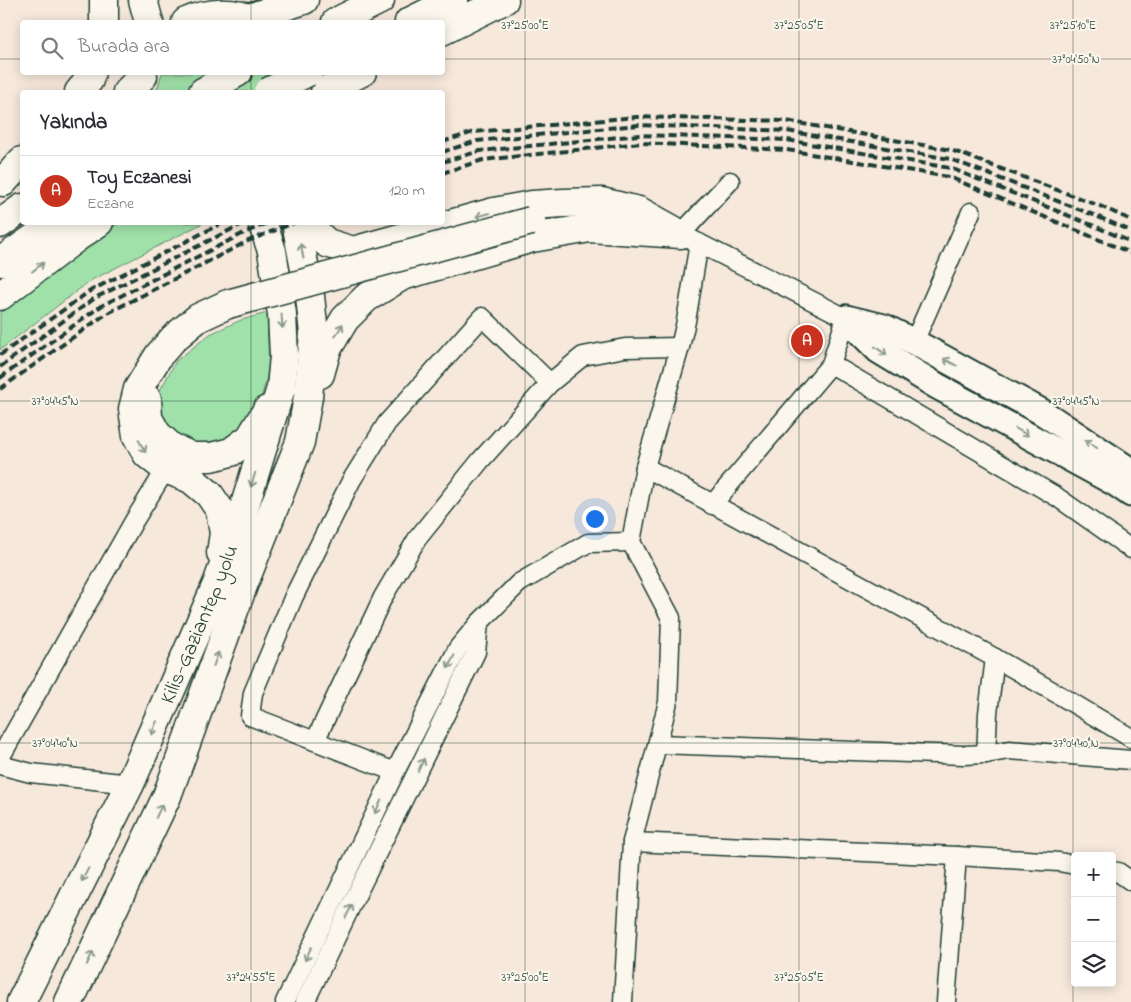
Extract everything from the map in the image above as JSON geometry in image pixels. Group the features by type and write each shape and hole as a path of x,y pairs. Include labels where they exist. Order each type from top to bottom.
{"main road":[{"path":"104,0 104,20"},
{"path":"143,0 148,20"},
{"path":"190,20 197,17 234,13 304,0"},
{"path":"340,20 380,0"},
{"path":"413,20 454,0"},
{"path":"445,30 504,0"},
{"path":"81,90 89,80 90,75"},
{"path":"206,90 233,75"},
{"path":"301,75 303,90"},
{"path":"272,90 302,75"},
{"path":"326,90 356,75"},
{"path":"342,90 359,75"},
{"path":"8,178 20,163"},
{"path":"310,225 326,243 353,251 494,212 532,204 602,202 639,211 690,239"},
{"path":"0,224 20,209"},
{"path":"217,584 224,533 220,510 209,494 191,479 166,469 147,454 137,436 133,408 138,389 159,355 174,338 198,318 228,304 531,221 594,217 634,222 690,239"},
{"path":"0,262 53,225"},
{"path":"0,296 95,225"},
{"name":"Kilis-Gaziantep yolu","path":"21,1002 130,784 217,584 240,521 281,388 284,356 282,314 272,251 263,225"},
{"name":"Kilis-Gaziantep yolu","path":"69,1002 167,796 244,583 300,442 308,398 314,334 310,296 297,225"},
{"path":"334,225 341,235 358,241 388,233 444,226"},
{"path":"300,442 327,349 345,319 366,298 402,276 532,238 590,228 690,239"},
{"path":"150,368 147,399 148,418 157,434 171,448 192,457 212,457 231,452 250,438 281,388"}],"street":[{"path":"623,1002 632,842 668,702 671,618 631,542 645,467 686,321 690,239 730,181"},
{"path":"914,342 971,212"},
{"path":"690,239 846,318 884,327 914,342 1042,412 1131,471"},
{"path":"395,772 250,716 253,693 294,596 351,481 387,423 482,317 550,383"},
{"path":"712,505 831,364 846,318"},
{"path":"846,318 878,350 937,386 1115,483 1131,494"},
{"path":"315,741 383,597 417,539 480,461 550,383 583,356 625,348 680,347"},
{"path":"831,364 1056,498 1131,549"},
{"path":"645,467 995,658 1131,738"},
{"path":"0,758 129,530 166,469"},
{"path":"285,1002 395,772 458,648 479,623 519,583 588,542 631,542"},
{"path":"305,1002 476,652 479,623"},
{"path":"986,754 988,712 995,658"},
{"path":"658,744 954,755 986,754 1009,750 1131,760"},
{"path":"0,765 31,773 130,784"},
{"path":"632,842 957,856 1071,864"},
{"path":"946,1002 957,856"},
{"path":"1116,872 1131,881"}],"green space":[{"path":"161,75 284,75 288,90 157,90"},
{"path":"116,225 199,225 90,281 0,350 0,313 80,248"},
{"path":"267,313 269,369 256,418 233,444 205,449 178,439 163,421 158,394 176,361 210,334 241,320"}],"railway":[{"path":"445,141 474,132 636,117 786,121 951,150 1100,206 1131,220"},
{"path":"445,151 477,141 638,125 787,131 950,159 1131,231"},
{"path":"445,161 480,151 639,135 787,140 950,168 1131,242"},
{"path":"445,172 483,160 641,143 787,150 949,177 1131,253"},
{"path":"0,355 90,291 218,225"},
{"path":"0,367 95,298 240,225"},
{"path":"0,378 101,306 263,225"},
{"path":"0,389 106,314 248,241 288,225"}],"place":[{"name":"Toy Eczanesi","path":"807,341"}]}
